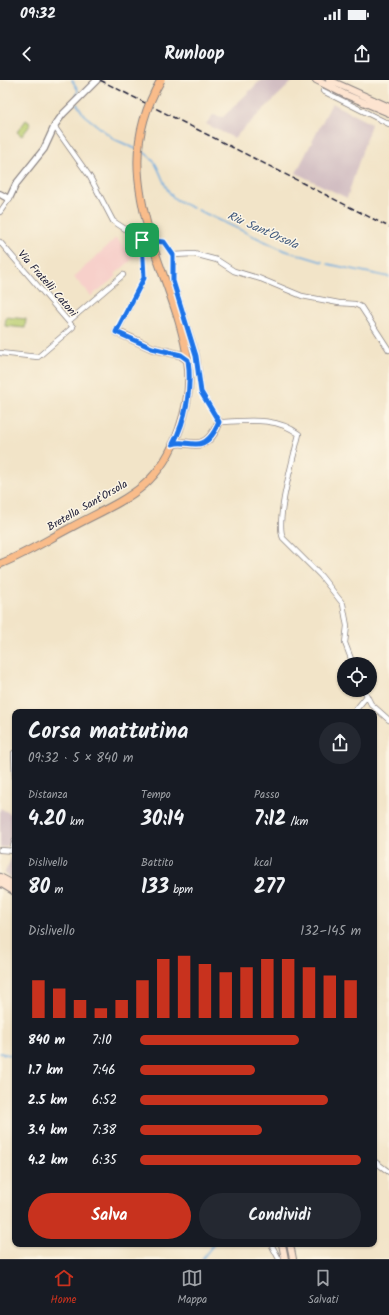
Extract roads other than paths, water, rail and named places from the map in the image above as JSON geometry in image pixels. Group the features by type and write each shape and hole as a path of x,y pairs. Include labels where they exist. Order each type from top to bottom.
{"main road":[{"name":"Bretella Sant'Orsola","path":"0,564 29,551 118,502 143,485 154,475 173,444 183,420 188,391 188,360 153,246 139,191 138,154 145,116 161,80"},
{"path":"316,80 344,94 389,113"},
{"path":"329,80 389,107"},
{"path":"116,332 152,348 173,352 188,360"},
{"path":"173,352 180,348 183,340"},
{"path":"173,444 179,442 197,445 214,434 219,422"},
{"path":"178,431 181,437 188,443"},
{"path":"0,877 12,884"},
{"path":"0,883 12,890"},
{"path":"283,1247 286,1259"},
{"path":"291,1247 293,1259"}],"street":[{"path":"0,212 16,184 44,149 54,126 63,114 97,80"},
{"path":"323,91 389,124"},
{"path":"54,126 90,178 113,221 142,240 164,242 173,255 173,281 196,356 201,392 219,422 263,420 292,429 299,434 282,513 281,532 284,538 321,576 343,604 347,626 345,643 350,657"},
{"path":"0,194 8,199"},
{"path":"116,332 144,278 142,240"},
{"name":"Via Fratelli Catoni","path":"0,242 70,321 73,327 42,355 33,357 0,353"},
{"path":"173,255 194,254 217,260 234,271 261,279 302,296 339,304 355,304 361,307 389,350"},
{"path":"70,321 123,275"},
{"path":"357,709 367,697"},
{"path":"368,697 371,704 377,709"},
{"path":"377,709 389,720"},
{"path":"0,850 12,851"},
{"path":"377,1163 389,1172"},
{"path":"273,1247 279,1259"}],"waterway":[{"name":"Riu Sant'Orsola","path":"72,80 78,90 76,98"},
{"name":"Riu Sant'Orsola","path":"77,104 84,115 114,139 136,149"},
{"name":"Riu Sant'Orsola","path":"141,151 153,160 165,186 173,197 193,208"},
{"name":"Riu Sant'Orsola","path":"198,210 283,250 323,262"},
{"name":"Riu Sant'Orsola","path":"328,264 389,277"},
{"path":"0,1053 12,1055"},
{"path":"202,1259 212,1247"}],"railway":[{"path":"100,80 389,227"}]}
